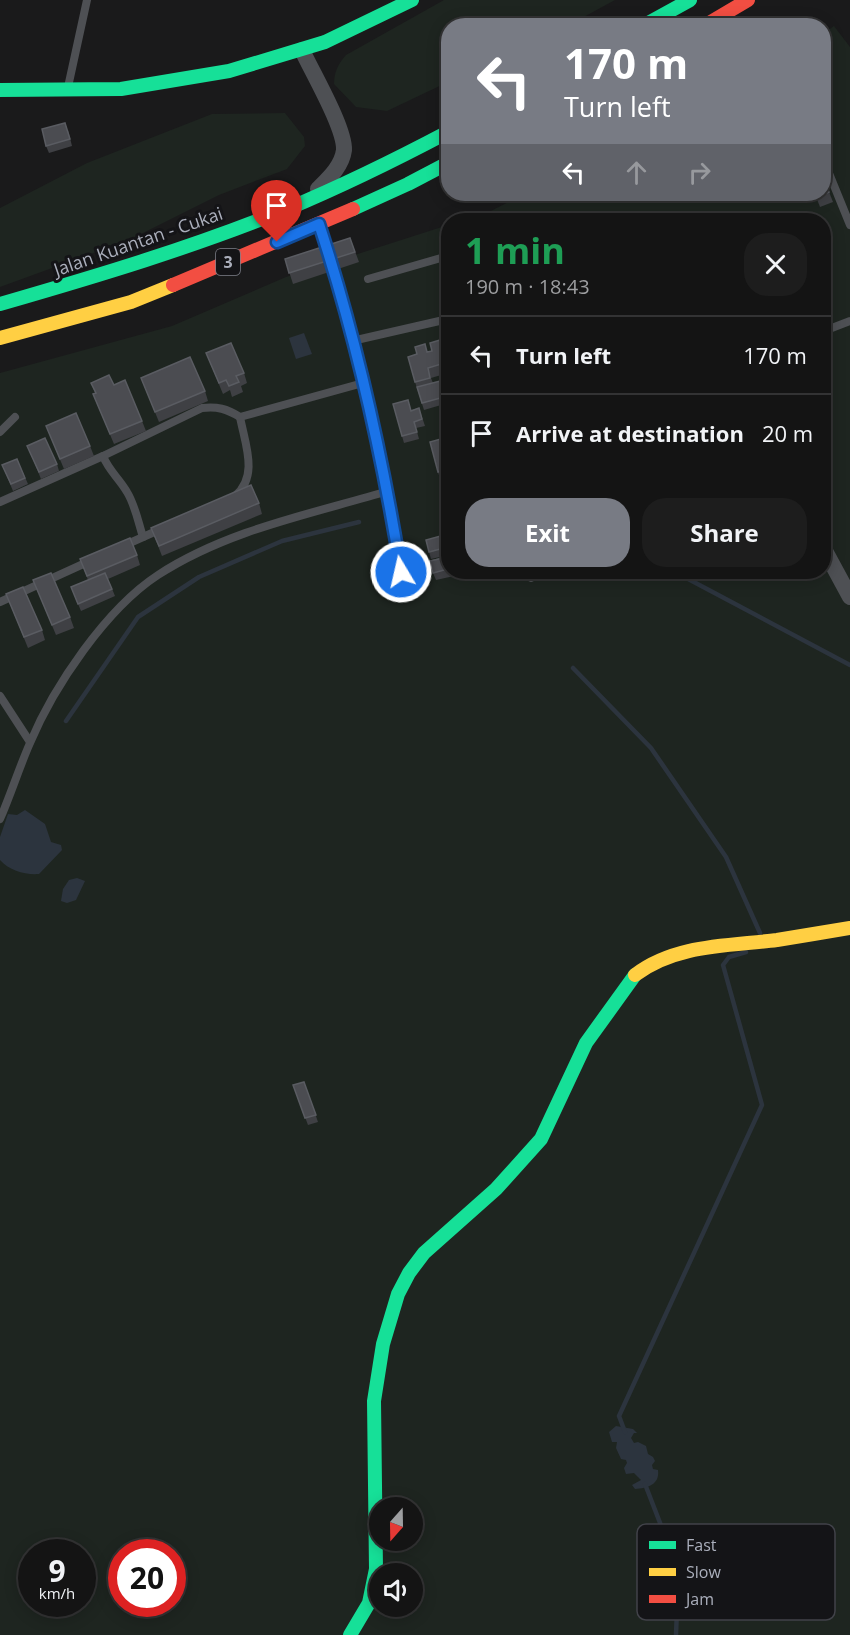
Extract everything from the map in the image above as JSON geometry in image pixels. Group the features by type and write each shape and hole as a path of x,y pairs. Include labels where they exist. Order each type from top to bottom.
{"main road":[{"path":"0,90 121,89 230,71 325,42 412,0"},
{"path":"657,18 690,0"},
{"path":"718,18 748,0"},
{"name":"Jalan Kuantan - Cukai","path":"0,304 112,272 305,202 407,155 441,136"},
{"name":"3","path":"0,338 131,302 319,224 441,167"},
{"path":"350,1635 369,1603 376,1569 374,1401 383,1344 398,1294 424,1253 496,1189 541,1139 586,1043 636,974 651,964 678,954 732,943 775,940 850,928"}],"street":[{"path":"302,50 341,131 344,150 333,173 305,202"},
{"path":"831,562 850,597"}],"lane":[{"path":"67,91 87,0"},
{"path":"831,178 850,225"},
{"path":"319,224 332,264 363,383 388,491 404,587"},
{"path":"368,279 441,258"},
{"path":"352,341 441,321"},
{"path":"831,328 850,321"},
{"path":"0,502 202,408 215,406 240,417 363,383"},
{"path":"0,432 15,417"},
{"path":"225,500 243,489 249,478 240,417"},
{"path":"103,456 108,469 125,488 132,500 143,537"},
{"path":"0,819 30,742 51,702 91,641 122,605 158,575 206,549 247,533 388,491"},
{"path":"112,551 174,523"},
{"path":"0,602 102,555"},
{"path":"401,572 441,562"},
{"path":"0,696 30,742"}],"shaded area":[{"path":"444,0 615,0 582,18 441,18 441,85 387,111 356,107 334,84 336,72 346,55"},
{"path":"834,26 850,47 850,1635 0,1635 0,373 172,326 286,277 441,227 441,579 831,579 831,213 487,213 510,201 831,201 831,28"},
{"path":"285,113 304,137 305,146 287,169 219,195 129,240 0,287 0,208 87,163 212,114"},
{"path":"304,333 312,354 296,359 289,338"},
{"path":"25,810 45,824 51,842 61,845 62,850 39,874 18,872 0,860 0,837 8,814 17,815"},
{"path":"77,878 85,881 76,900 67,903 61,901 63,889 69,880"},
{"path":"616,1426 633,1429 637,1433 634,1433 631,1438 634,1443 638,1442 646,1446 648,1454 653,1457 655,1461 652,1465 653,1469 658,1470 658,1475 652,1485 635,1489 632,1485 641,1480 634,1473 626,1474 624,1468 626,1460 621,1459 616,1448 617,1442 612,1442 609,1432"}],"building":[{"path":"65,123 70,139 46,146 42,129"},
{"path":"350,238 355,252 289,273 285,259"},
{"path":"440,340 441,364 428,368 430,378 415,382 408,357 417,354 415,347 425,344 427,352 432,351 430,343"},
{"path":"231,343 244,373 236,376 239,382 229,386 226,380 219,383 206,353"},
{"path":"190,357 205,391 155,412 141,378"},
{"path":"109,375 114,385 125,380 142,421 110,434 93,394 96,393 91,383"},
{"path":"441,381 441,398 422,403 417,387"},
{"path":"408,400 411,411 419,408 422,419 414,422 417,432 402,436 393,404"},
{"path":"76,413 90,446 60,459 46,426"},
{"path":"45,438 57,464 39,472 27,446"},
{"path":"441,439 441,471 438,472 430,442"},
{"path":"17,459 25,478 11,484 2,465"},
{"path":"251,485 259,503 159,546 151,528"},
{"path":"441,536 441,549 429,552 426,540"},
{"path":"130,538 137,555 87,576 80,559"},
{"path":"441,559 441,571 433,573 430,561"},
{"path":"51,573 70,617 52,625 33,580"},
{"path":"105,573 112,589 78,604 71,587"},
{"path":"23,587 42,630 24,637 6,594"},
{"path":"304,1082 316,1115 305,1118 293,1085"}],"waterway":[{"path":"66,721 138,617 199,577 282,541 359,522"},
{"path":"688,579 850,665"},
{"path":"573,668 651,748 726,857 760,933"},
{"path":"625,1432 619,1416 762,1105 723,965 729,957 746,952"},
{"path":"645,1484 660,1524"},
{"path":"676,1635 677,1620"}],"traffic: fast":[{"path":"0,90 121,89 229,71 325,42 412,0"},
{"path":"657,18 690,0"},
{"path":"0,304 145,260 252,223 348,182 441,136"},
{"path":"353,209 441,167"},
{"path":"350,1635 369,1603 376,1569 374,1401 383,1344 398,1294 409,1273 424,1253 496,1189 541,1139 586,1043 635,975"}],"traffic: slow":[{"path":"0,338 131,302 173,285"},
{"path":"635,975 667,957 703,948 777,940 850,928"}],"traffic: jam":[{"path":"718,18 748,0"},
{"path":"173,285 353,209"}],"route":[{"path":"277,242 319,224 332,264 363,383 388,491 401,572"}]}
